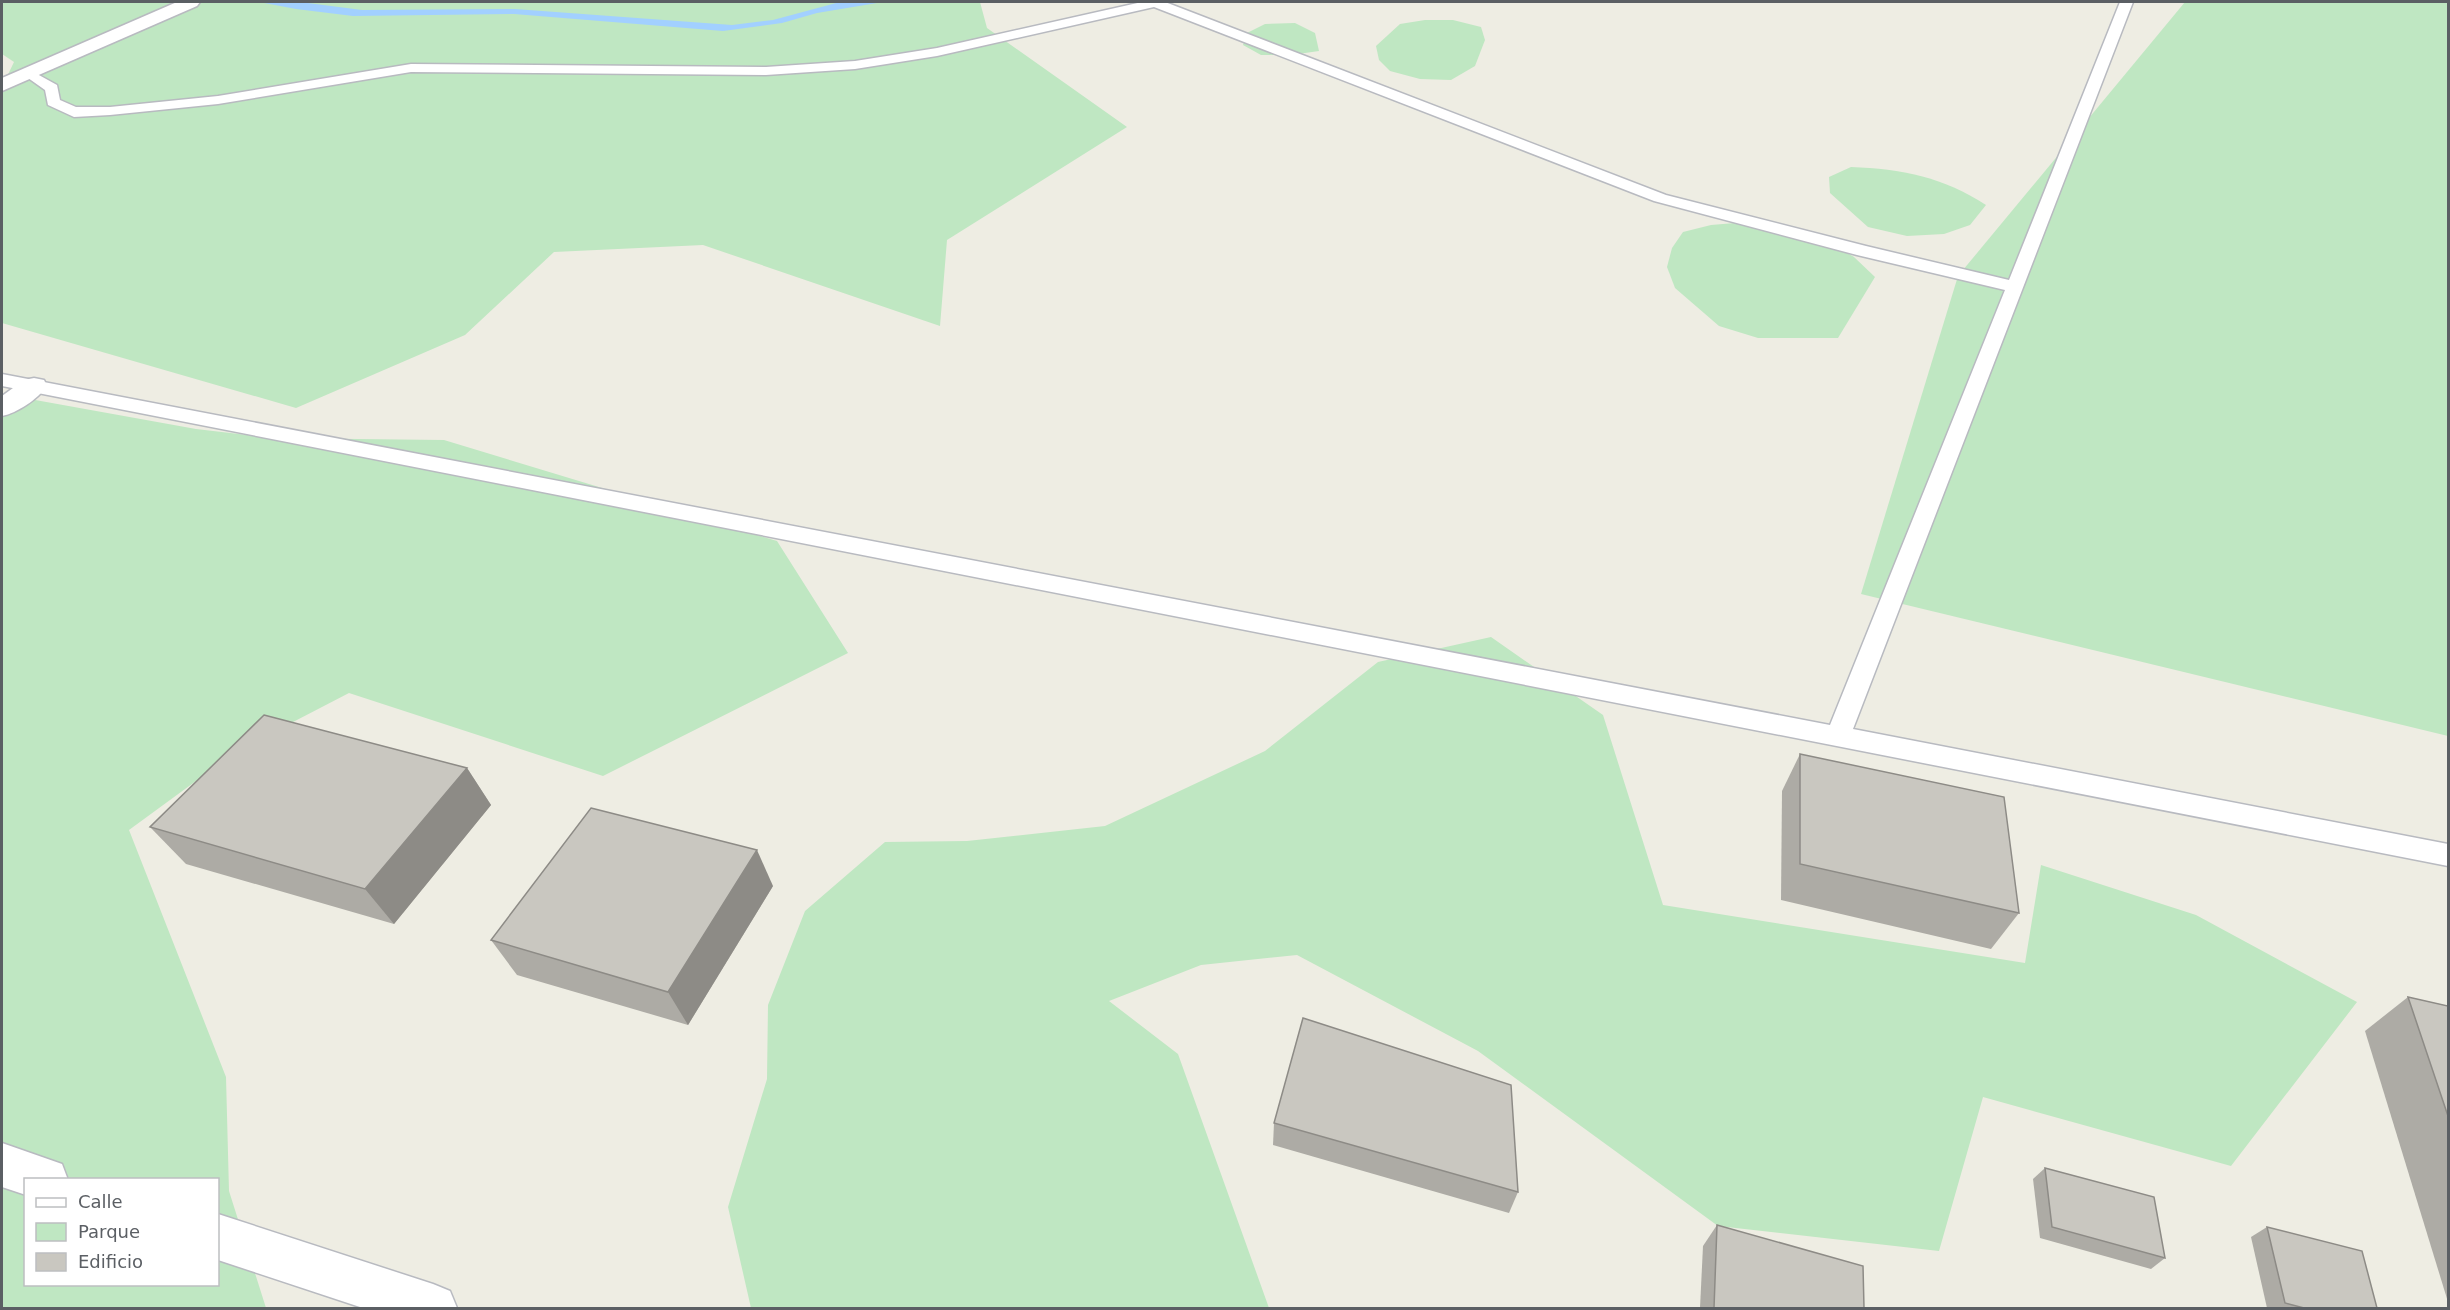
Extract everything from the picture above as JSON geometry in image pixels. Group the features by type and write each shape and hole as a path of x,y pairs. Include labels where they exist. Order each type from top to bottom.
{"street":[{"path":"2,85 191,2"},
{"path":"2,408 34,386"},
{"path":"2,1165 43,1178"},
{"path":"219,1237 432,1308"}],"lane":[{"path":"28,73 52,88 53,102 74,112 110,111 218,100 411,68 766,71 855,65 937,52 1156,2 1660,198 1863,251 2014,287"},
{"path":"1838,736 2127,2"},
{"path":"2,380 2448,855"}],"green space":[{"path":"2,2 980,2 987,28 1127,127 947,240 940,326 703,245 554,252 465,335 296,408 2,323 2,87 14,62 2,54"},
{"path":"2185,2 2448,2 2448,736 1861,594 1958,276"},
{"path":"1425,20 1453,20 1481,27 1485,40 1475,66 1451,80 1420,79 1390,71 1379,60 1376,46 1400,24"},
{"path":"1295,23 1315,33 1319,51 1291,55 1261,55 1243,45 1247,33 1265,24"},
{"path":"1851,167 1922,176 1970,195 1986,205 1970,225 1944,234 1907,236 1868,227 1830,193 1829,177"},
{"path":"1747,222 1825,239 1854,257 1875,277 1838,338 1758,338 1719,326 1675,288 1667,267 1672,248 1683,232 1711,225"},
{"path":"2,394 196,429 272,438 444,440 777,541 848,653 603,776 349,693 237,751 129,830 226,1077 229,1191 266,1308 2,1308"},
{"path":"1491,637 1603,715 1663,905 2025,963 2041,865 2196,915 2357,1002 2231,1166 1983,1097 1939,1251 1718,1226 1478,1051 1297,955 1201,965 1109,1001 1178,1054 1269,1308 751,1308 728,1207 767,1079 768,1005 805,911 885,842 967,841 1105,826 1265,751 1378,662"}],"water":[{"path":"259,2 300,2 362,10 515,9 732,25 773,20 840,2 883,2 817,13 782,23 723,31 514,14 353,16"}],"building":[{"path":"264,715 467,768 365,889 150,827"},
{"path":"1800,754 2004,797 2019,913 1800,864"},
{"path":"591,808 757,850 668,992 491,940"},
{"path":"2408,997 2448,1006 2448,1116"},
{"path":"1303,1018 1511,1085 1518,1192 1274,1123"},
{"path":"2045,1168 2154,1197 2165,1258 2052,1227"},
{"path":"1717,1225 1863,1266 1864,1308 1714,1308"},
{"path":"2267,1227 2362,1251 2377,1308 2304,1308 2285,1303"}]}
